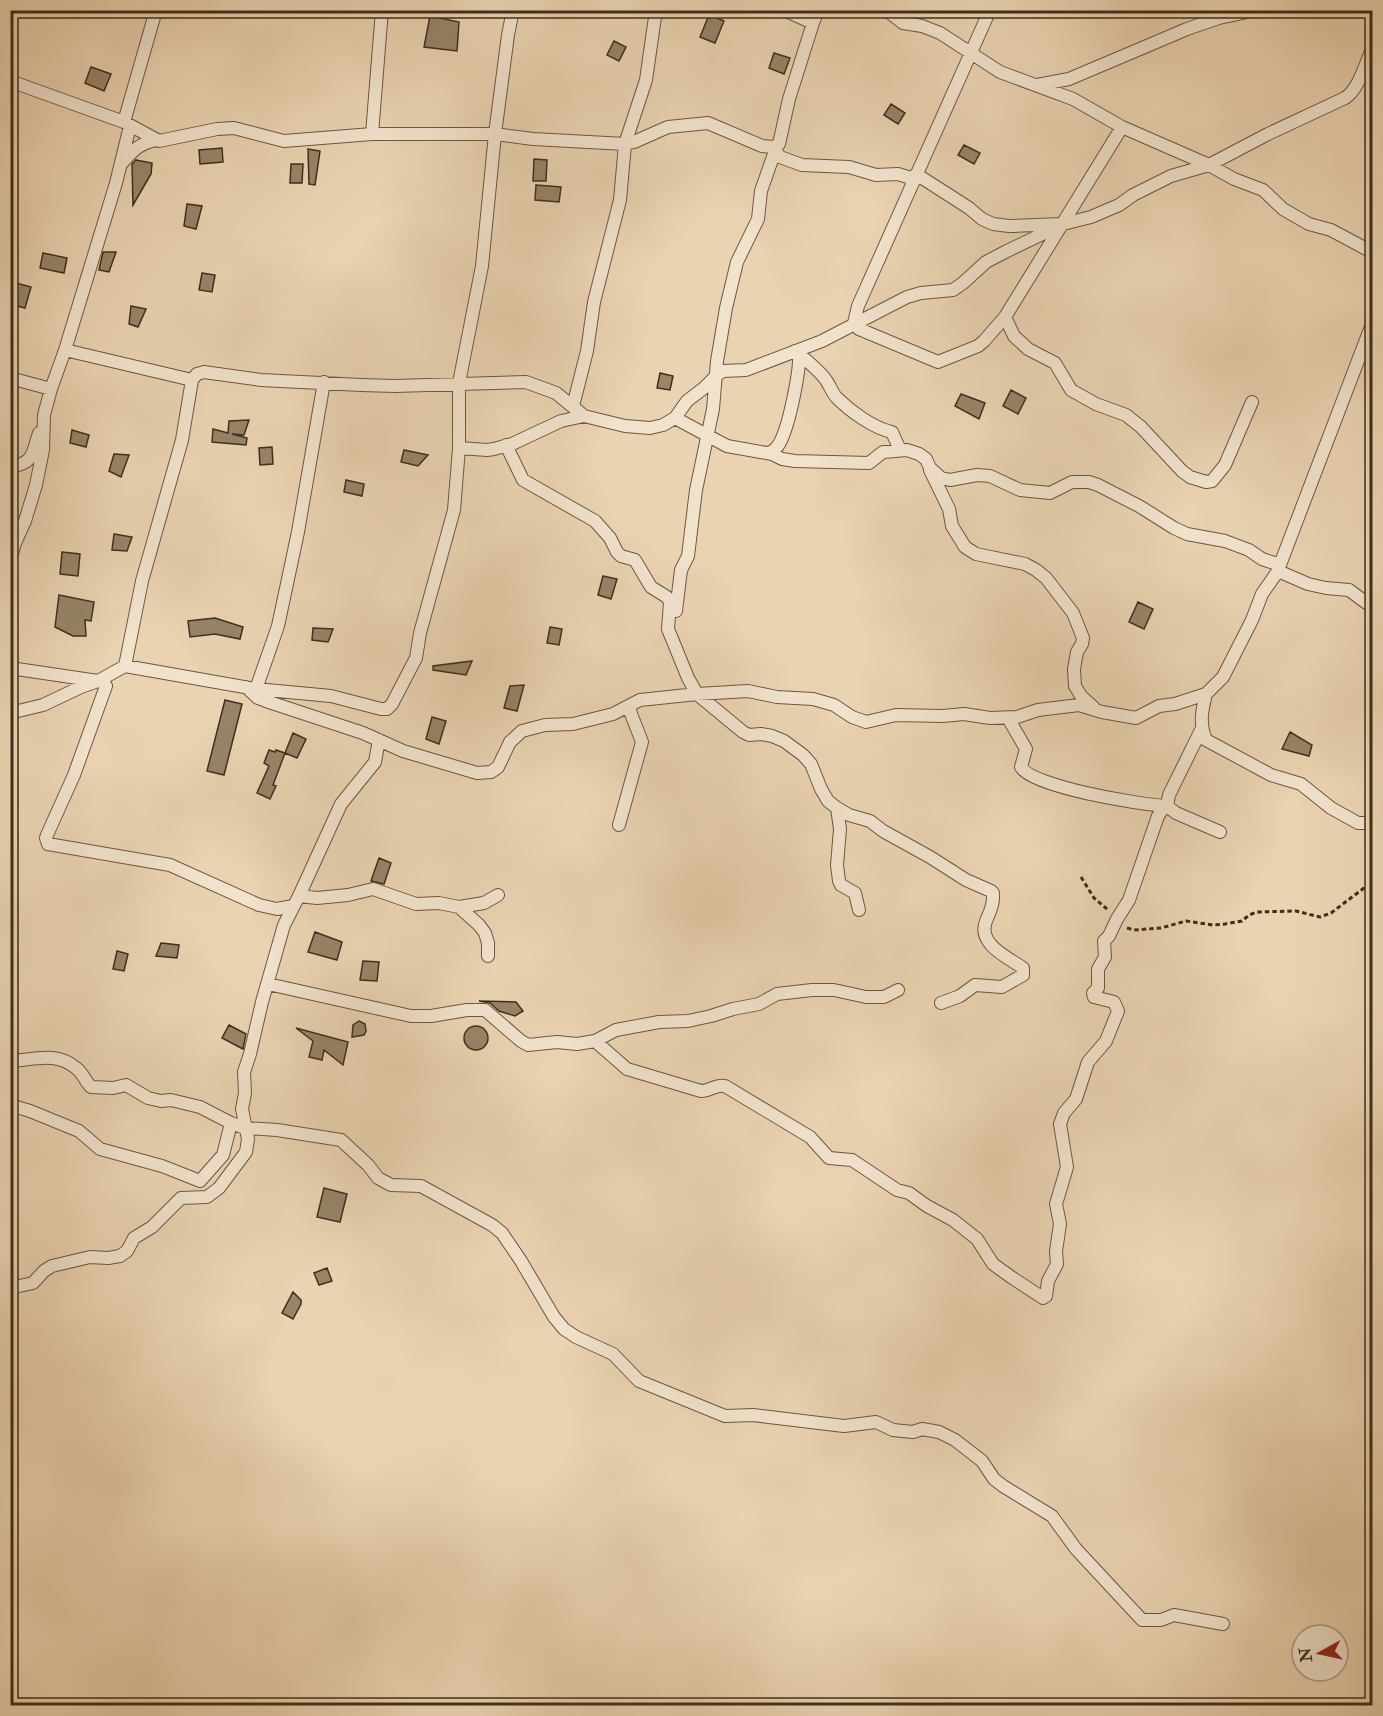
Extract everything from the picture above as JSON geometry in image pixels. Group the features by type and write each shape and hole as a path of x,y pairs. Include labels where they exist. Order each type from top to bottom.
{"street":[{"path":"10,467 23,465 29,461 34,450 121,165 127,124 156,10"},
{"path":"372,134 382,10"},
{"path":"10,713 43,705 98,681 125,666 251,688 331,696 381,709 387,709 392,704 417,652 420,633 454,510 459,448 459,383 482,266 495,134 513,10"},
{"path":"573,406 587,351 594,302 620,200 625,144 646,80 656,10"},
{"path":"784,10 813,23"},
{"path":"674,645 681,570 688,556 696,490 708,436 726,308 737,262 758,219 761,191 774,149 778,144 784,116 818,10"},
{"path":"886,10 903,23 922,26 940,33 1000,72 1082,104 1122,127 1263,190 1283,208 1309,224 1331,230 1372,252"},
{"path":"854,323 858,306 990,10"},
{"path":"1037,85 1069,79 1187,29 1219,18 1252,11 1273,10"},
{"path":"10,81 127,124 155,140 164,141 217,129 234,128 284,141 372,134 495,134 533,139 625,144 668,127 708,123 774,149 780,157 802,165 849,167 876,175 898,174 915,177 969,208 982,219 993,224 1009,226 1075,222 1106,211 1171,176 1209,165 1350,95 1372,50"},
{"path":"854,323 865,333 901,345 934,362 984,342 1005,317 1122,127"},
{"path":"121,165 131,151 155,140"},
{"path":"459,448 487,450 507,445 561,421 584,416 625,426 650,428 663,425 675,418 687,401 723,371 746,370 797,352 907,297 953,290 986,262 1063,224"},
{"path":"1005,317 1014,336 1028,349 1054,363 1071,390 1096,404 1126,415 1141,427 1182,471 1198,480 1212,481 1219,473 1252,402"},
{"path":"251,688 258,698 363,733 403,751 477,773 491,772 498,767 510,742 522,730 545,725 573,724 613,714 640,700 697,694 756,692 777,697 813,699 834,705 852,717 866,722 896,716 964,714 1008,718 1066,705 1078,705 1136,718 1159,706 1175,704 1206,694 1223,676 1252,620 1262,594 1279,568 1372,324"},
{"path":"65,350 192,380"},
{"path":"797,352 828,382 835,396 869,422 892,432 900,450"},
{"path":"768,453 778,447 785,431 798,372 797,352"},
{"path":"125,666 142,581 182,440 192,380 197,374 204,372 261,380 395,386 526,382 556,393 584,416"},
{"path":"10,378 51,389"},
{"path":"251,688 278,626 298,532 324,382"},
{"path":"10,561 36,485 43,450 44,415"},
{"path":"675,418 727,446 768,453 795,461 818,460 864,464 873,461 883,452 907,450 919,454 926,459 946,502 952,526 965,547 976,554 1024,564 1036,570 1046,578 1073,612 1083,638 1077,652 1074,669 1075,686 1081,696 1097,711"},
{"path":"507,445 523,480 595,522 610,538 617,552 621,556 635,560 651,587 667,597 670,605 668,629 697,694 749,735 772,736 784,741 803,755 817,776 828,801 837,808 849,815 870,821 966,880 993,893 992,906 983,930 986,940 1023,968 1023,975 1002,987 975,985 960,996 941,1003"},
{"path":"930,468 941,478 950,480 977,475 990,476 1027,491 1050,492 1072,482 1089,482 1139,506 1187,534 1225,541 1249,550 1308,584 1349,590 1372,607"},
{"path":"10,668 98,681 104,683 106,689 46,842 54,846 170,865 259,905 277,909 287,918"},
{"path":"595,1041 627,1069 701,1091 720,1085 725,1086 755,1103 810,1137 829,1158 852,1160 897,1190 909,1193 953,1220 977,1239 993,1264 1043,1298 1046,1296 1048,1281 1058,1264 1056,1251 1060,1224 1056,1204 1067,1167 1060,1124 1064,1113 1076,1099 1088,1062 1106,1041 1118,1011 1114,1002 1095,998 1093,993 1098,988 1098,969 1105,957 1104,941 1130,900 1158,816 1167,806 1168,795 1201,730 1206,694"},
{"path":"619,825 642,742 628,706"},
{"path":"1008,718 1026,749 1022,767 1027,773 1045,782 1100,796 1167,806 1171,810 1220,832"},
{"path":"1201,730 1206,740 1256,768 1301,784 1331,808 1358,823 1372,823"},
{"path":"10,1288 33,1283 52,1266 90,1257 120,1256 127,1251 134,1238 152,1227 181,1198 207,1197 219,1188 246,1152 248,1139 242,1109 245,1093 244,1072 287,918 341,804 375,762 379,740"},
{"path":"837,808 840,829 837,865 839,881 841,885 855,893 859,910"},
{"path":"277,909 296,901 348,895 374,889 416,904 440,903 459,907 484,903 498,895"},
{"path":"459,907 479,925 484,933 488,943 488,956"},
{"path":"268,984 411,1016 485,1010 528,1045 557,1042 577,1044 595,1041 616,1030 659,1022 688,1021 759,1004 777,994 834,990 866,997 884,997 898,990"},
{"path":"10,1061 59,1058 75,1067 91,1087 113,1088 126,1085 148,1098 161,1101 171,1100 200,1107 245,1128 277,1130 341,1140 368,1165 378,1178 391,1185 421,1186 492,1225 502,1233 554,1317 564,1329 613,1354 639,1381 725,1416 753,1415 844,1426 876,1422 893,1430 913,1432 922,1429 939,1432 955,1440 982,1461 994,1479 1003,1486 1052,1516 1076,1549 1142,1620 1161,1620 1174,1616 1222,1624"},
{"path":"10,1105 79,1131 100,1149 162,1166 200,1181 223,1155 231,1123"}],"path":[{"path":"1081,878 1094,898 1125,928 1134,930 1186,921 1213,925 1225,924 1242,921 1257,912 1296,911 1320,917 1331,913 1372,882"}],"building":[{"path":"709,15 724,21 715,43 700,37"},
{"path":"430,16 459,22 457,51 424,47"},
{"path":"614,41 626,47 619,61 607,55"},
{"path":"774,53 790,58 784,74 769,68"},
{"path":"91,67 111,74 104,91 85,83"},
{"path":"891,104 905,113 898,124 884,115"},
{"path":"964,145 980,153 974,164 958,155"},
{"path":"222,148 223,162 200,164 199,150"},
{"path":"308,149 320,151 315,185 309,184"},
{"path":"534,159 547,160 546,181 533,181"},
{"path":"136,160 152,163 151,174 133,205 132,164"},
{"path":"291,164 303,164 302,183 290,183"},
{"path":"536,185 561,187 559,202 535,200"},
{"path":"187,204 202,206 196,229 184,226"},
{"path":"103,252 116,252 109,272 99,270"},
{"path":"43,253 67,258 64,273 40,268"},
{"path":"202,273 215,275 212,292 199,290"},
{"path":"16,283 31,287 25,308 10,304"},
{"path":"131,306 146,309 138,327 129,324"},
{"path":"660,373 673,376 670,390 657,388"},
{"path":"1011,390 1026,398 1018,414 1003,406"},
{"path":"961,394 985,403 979,419 955,406"},
{"path":"249,420 244,435 232,434 247,438 246,445 212,442 213,429 228,433 229,421"},
{"path":"72,430 89,435 86,447 70,443"},
{"path":"272,447 273,464 260,465 259,448"},
{"path":"404,450 428,455 418,466 401,462"},
{"path":"114,454 129,455 121,477 109,471"},
{"path":"346,480 364,484 362,496 344,492"},
{"path":"114,534 132,537 127,551 112,550"},
{"path":"62,552 80,554 78,576 60,574"},
{"path":"603,576 617,579 611,599 598,595"},
{"path":"59,595 94,602 91,621 85,620 86,636 73,636 55,627"},
{"path":"1138,602 1153,609 1144,629 1129,622"},
{"path":"215,618 243,627 240,639 215,634 190,637 188,621"},
{"path":"550,627 562,629 559,645 547,643"},
{"path":"313,628 333,629 328,642 312,640"},
{"path":"472,661 466,675 433,670 433,666"},
{"path":"524,685 517,711 504,708 510,686"},
{"path":"225,700 242,704 224,775 207,771"},
{"path":"432,717 446,721 439,744 426,739"},
{"path":"1290,732 1312,745 1309,756 1282,749"},
{"path":"293,733 306,739 297,758 285,753"},
{"path":"269,750 285,753 270,799 257,793 269,766 264,763"},
{"path":"379,858 391,863 384,884 371,881"},
{"path":"315,932 342,942 337,960 308,952"},
{"path":"161,943 179,945 177,958 156,956"},
{"path":"117,951 128,954 124,971 113,969"},
{"path":"363,961 379,962 377,981 360,980"},
{"path":"479,1001 516,1002 523,1011 515,1016 499,1011 490,1003"},
{"path":"359,1021 365,1024 366,1031 364,1035 352,1037 353,1025"},
{"path":"229,1025 246,1034 243,1049 222,1038"},
{"path":"476,1026 484,1030 488,1038 484,1046 476,1050 468,1046 464,1038 468,1030"},
{"path":"296,1028 348,1042 343,1065 324,1050 322,1060 309,1057 313,1041"},
{"path":"324,1188 347,1194 340,1222 317,1217"},
{"path":"327,1268 332,1281 319,1285 314,1273"},
{"path":"293,1292 301,1300 301,1304 293,1319 282,1313"}]}
